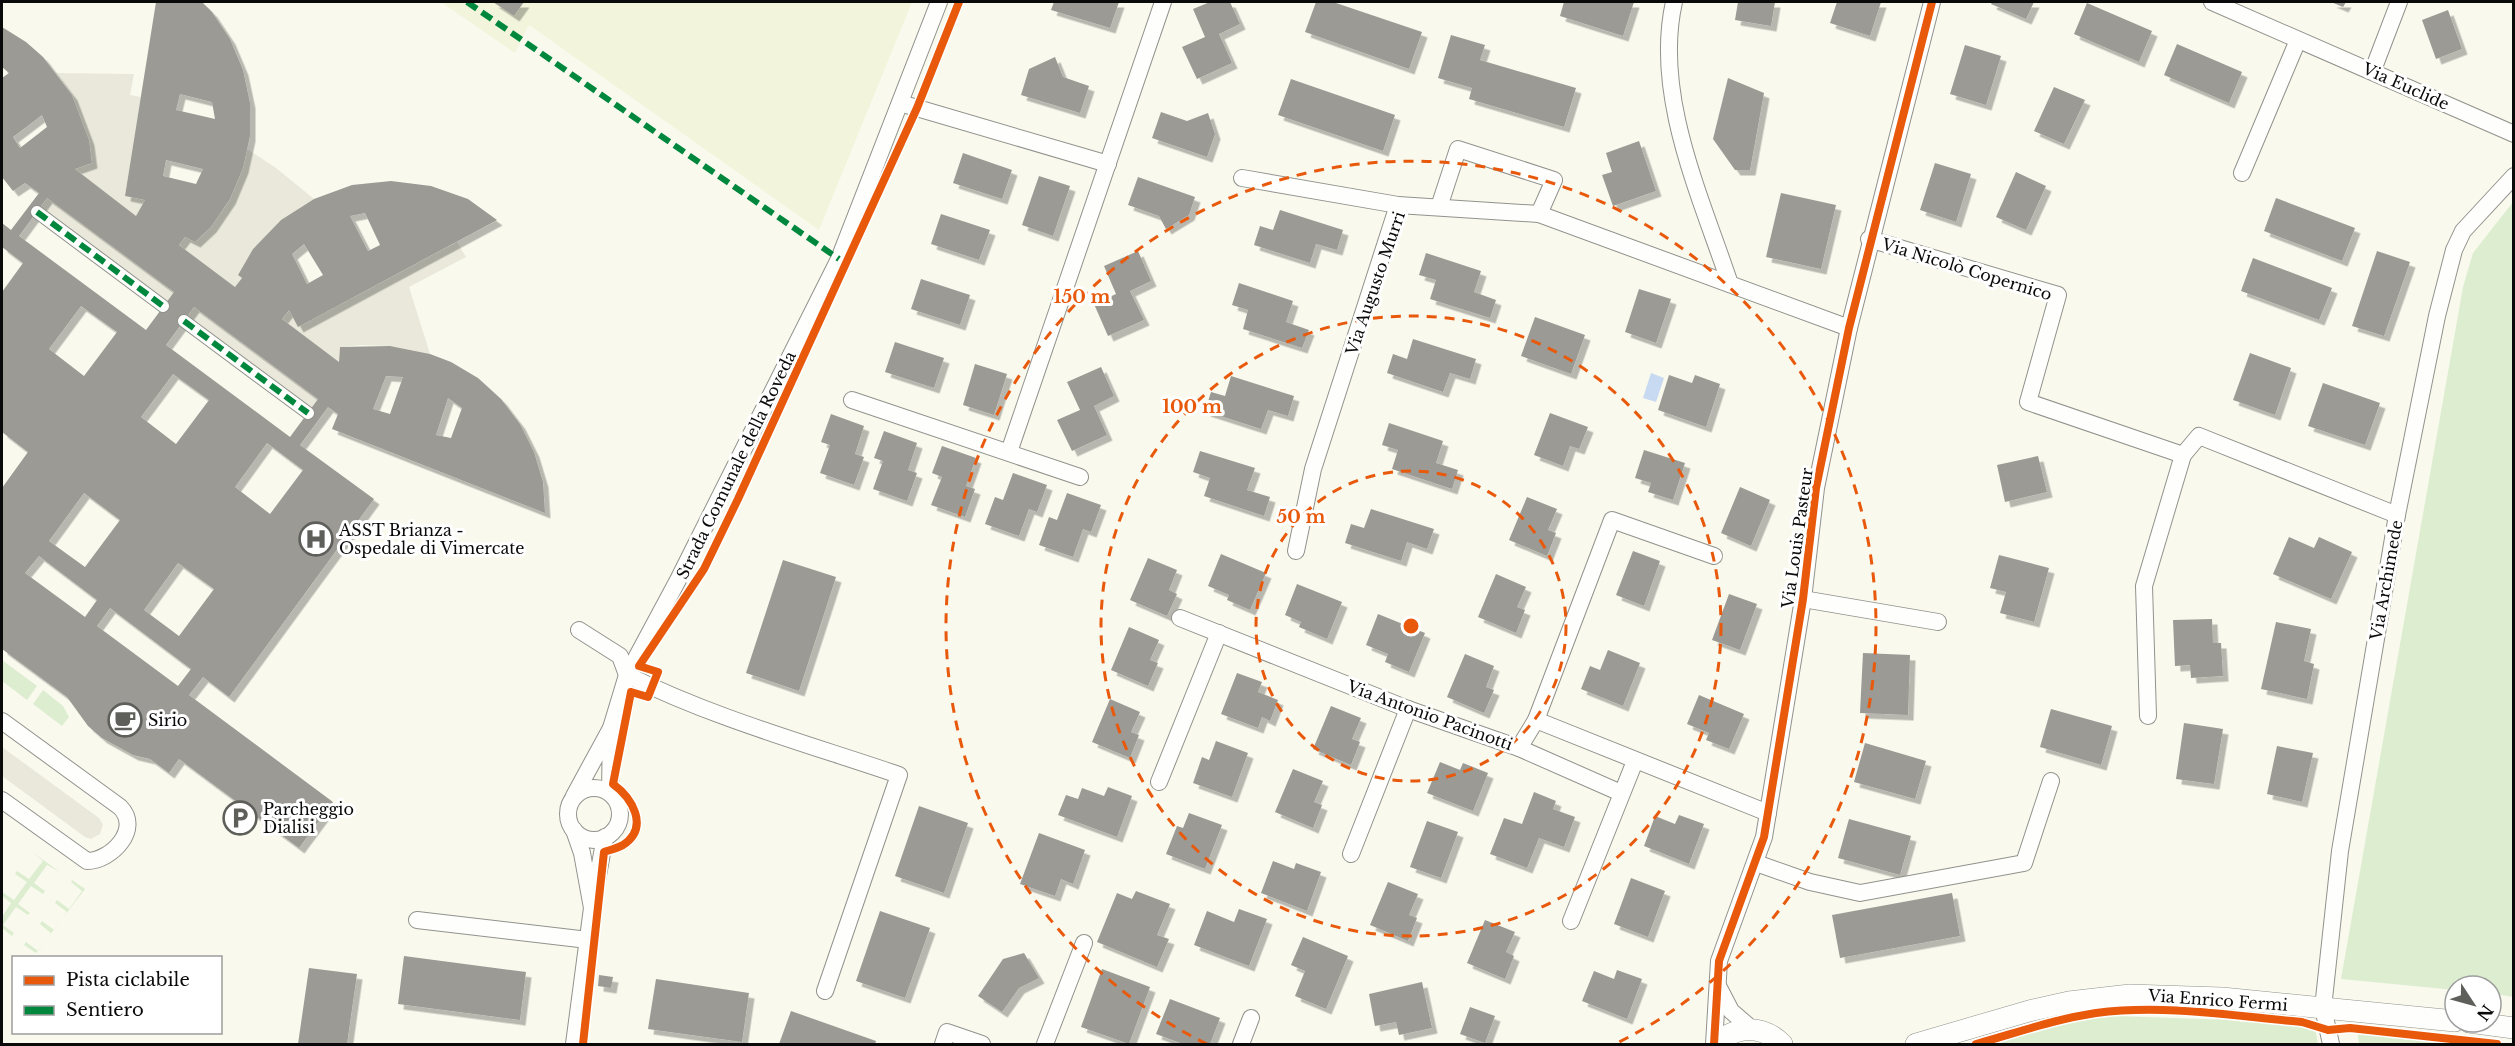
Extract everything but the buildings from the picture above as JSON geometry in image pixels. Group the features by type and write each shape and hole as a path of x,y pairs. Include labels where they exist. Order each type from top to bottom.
{"street":[{"name":"Strada Comunale della Roveda","path":"592,908 582,853 568,815 572,799 611,728 627,675 678,580 839,259 939,2"},
{"path":"1009,452 1163,2"},
{"path":"1674,2 1670,50 1671,96 1730,284"},
{"name":"Via Louis Pasteur","path":"1715,1044 1716,983 1719,961 1730,924 1756,863 1764,837 1778,763 1803,599 1816,488 1849,328 1869,239 1932,2"},
{"name":"Via Euclide","path":"2212,2 2373,70 2514,134"},
{"path":"2373,70 2399,2"},
{"path":"2242,173 2298,40"},
{"path":"900,103 1108,164"},
{"path":"1439,207 1458,148 1554,180 1539,214"},
{"name":"Via Archimede","path":"2322,1008 2340,851 2397,515 2435,326 2454,250 2463,231 2514,176"},
{"path":"1242,178 1398,205"},
{"name":"Via Augusto Murri","path":"1296,551 1312,469 1398,205 1539,214 1849,328"},
{"path":"37,212 163,306"},
{"name":"Via Nicolò Copernico","path":"1869,239 2058,295 2028,402 2183,455"},
{"path":"184,321 308,413"},
{"path":"852,399 1080,477"},
{"path":"2148,716 2144,586 2183,455 2199,436 2397,515"},
{"name":"Via Antonio Pacinotti","path":"1179,618 1408,709 1519,748 1536,720 1612,520 1714,556"},
{"path":"1803,599 1938,622"},
{"path":"579,630 620,656 627,675 712,711 899,775 825,991"},
{"path":"1159,783 1219,633"},
{"path":"1352,854 1408,709"},
{"path":"1536,720 1768,813"},
{"path":"2,721 120,807 128,818 128,829 110,853 95,861 87,861 2,800"},
{"name":"Strada Comunale della Roveda","path":"574,1044 592,908 605,837 612,832 619,816 615,800 610,793 611,728"},
{"path":"1519,748 1621,793"},
{"path":"1571,921 1635,761"},
{"path":"1756,863 1810,882 1860,893 2024,863 2051,781"},
{"path":"572,799 585,789 593,788 610,793"},
{"path":"574,830 588,839 605,837"},
{"path":"417,920 588,940"},
{"path":"1044,1044 1084,943"},
{"path":"1716,983 1731,1011 1753,1030"},
{"name":"Via Enrico Fermi","path":"1916,1044 2030,1011 2069,1002 2130,994 2195,996 2443,1020"},
{"path":"2322,1008 2331,1044"},
{"path":"1241,1044 1251,1018"},
{"path":"1715,1044 1732,1033 1753,1030 1767,1033 1781,1043"},
{"path":"943,1044 947,1032 982,1044"}],"green space":[{"path":"441,2 912,2 819,230 529,25 515,53"},
{"path":"2513,202 2513,997 2503,995 2503,974 2443,974 2443,989 2341,979 2463,287 2473,253"},
{"path":"2,660 37,686 27,700 2,681"},
{"path":"43,690 63,706 69,717 62,726 33,704"},
{"path":"32,852 60,872 47,865 34,883 45,891 43,894 31,886 18,904 30,913 28,915 16,907 3,925 14,933 12,936 2,928 2,917 11,903 2,896 2,892 14,900 27,882 15,874 17,871 29,879 43,861"},
{"path":"72,880 85,889 60,922 67,912 55,903 57,900 69,909 82,891 71,882"},
{"path":"42,921 54,930 45,941 51,933 40,924"},
{"path":"26,942 38,951 34,956 36,953 24,945"},
{"path":"2088,1015 2314,1023 2318,1044 1983,1044 2003,1036"},
{"path":"2357,1028 2479,1044 2359,1044"}],"shaded area":[{"path":"57,73 134,74 130,95 141,97 125,196 145,200 136,216 75,169 92,163 89,140 72,95"},
{"path":"247,149 276,168 314,199 281,220 253,249 238,275 242,278 235,287 179,245 185,237 195,242 211,227 230,199 243,168"},
{"path":"47,198 174,292 160,310 34,216"},
{"path":"457,242 466,257 409,287 430,354 390,346 361,345 340,347 339,362 282,319 289,310 298,326"},
{"path":"194,307 318,399 304,418 180,326"},
{"path":"2,747 99,818 103,825 100,834 91,839 85,837 2,776"}],"water":[{"path":"1651,373 1664,378 1656,402 1643,398"}],"marked path":[{"path":"467,2 839,259"},
{"path":"37,212 163,306"},
{"path":"184,321 308,413"}],"cycle path":[{"path":"583,1044 604,852 623,845 636,830 637,821 632,805 613,784 631,692 648,697 658,672 639,666 704,569 738,499 917,108 959,2"},
{"path":"1714,1044 1719,961 1764,837 1803,599 1816,488 1849,328 1932,2"},
{"path":"1976,1044 2096,1013 2147,1010 2225,1014 2302,1022 2328,1030 2350,1028 2497,1044"}],"place":[{"name":"ASST Brianza - Ospedale di Vimercate","path":"316,539"},
{"name":"Sirio","path":"125,720"},
{"name":"Parcheggio Dialisi","path":"240,818"}]}
